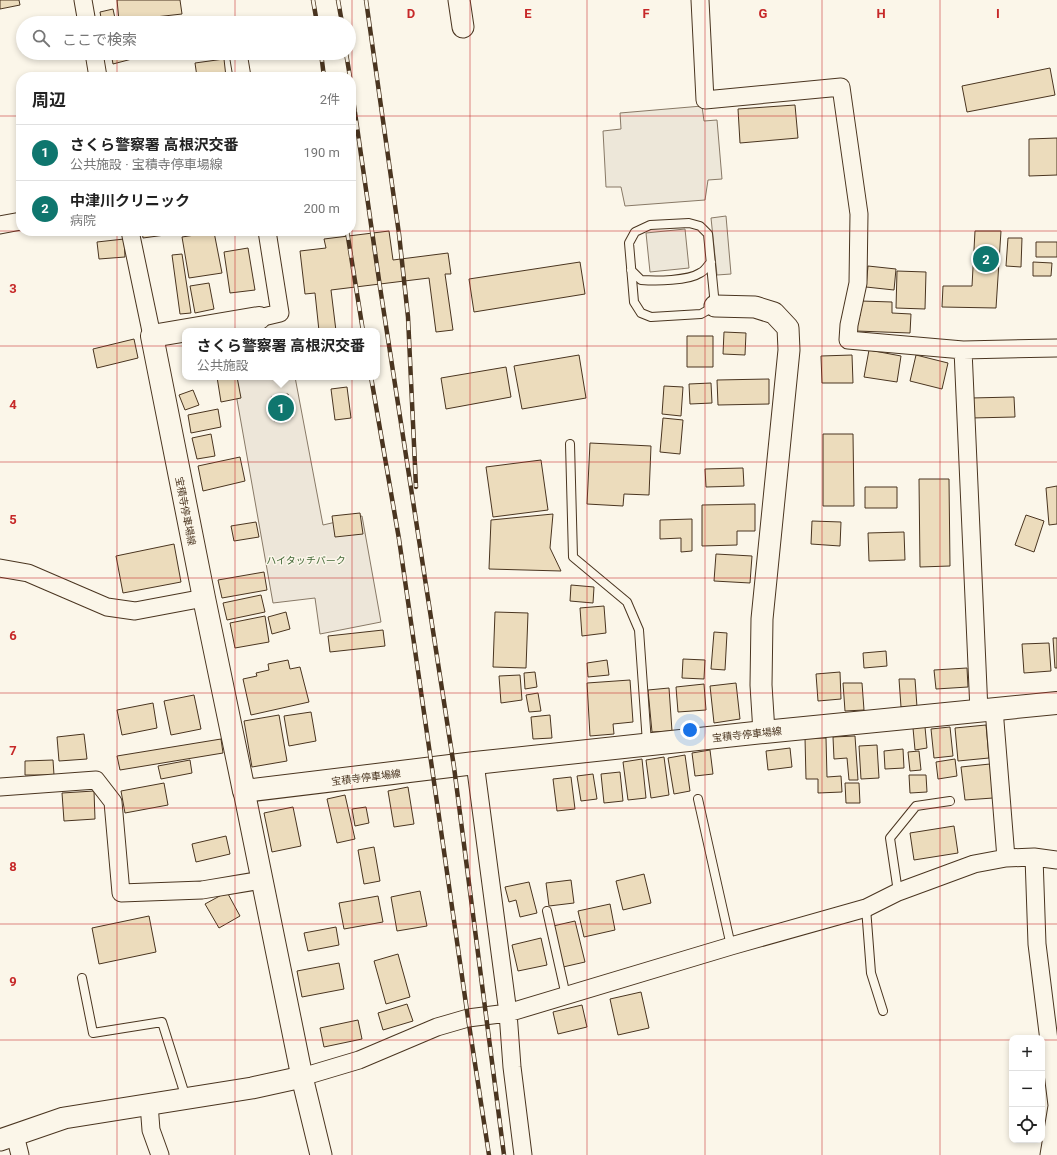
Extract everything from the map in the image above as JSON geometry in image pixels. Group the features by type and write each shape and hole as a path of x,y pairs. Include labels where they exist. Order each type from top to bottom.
{"main road":[{"path":"200,328 259,318"},
{"path":"152,336 182,331"},
{"name":"宝積寺停車場線","path":"152,336 244,791 764,732 1057,703"}],"street":[{"path":"83,0 86,16"},
{"path":"459,0 463,27"},
{"path":"700,0 704,100 841,86 859,214 858,283 849,326 848,340 963,350 1057,348"},
{"path":"95,60 97,72"},
{"path":"239,60 241,72"},
{"path":"0,225 16,222"},
{"path":"131,236 152,336"},
{"path":"259,318 280,313 268,236"},
{"path":"715,306 755,307 774,314 788,328 789,350 762,619 761,685 764,732"},
{"path":"963,350 986,710 1006,858"},
{"path":"0,568 28,573 107,607 135,611 204,598"},
{"path":"475,764 508,1013 512,1067 523,1155"},
{"path":"0,787 96,780 113,802 121,893 202,890 262,880"},
{"path":"244,791 302,1077 321,1155"},
{"path":"1034,857 1037,944 1057,1105 1049,1155"},
{"path":"20,1155 8,1137 64,1118 252,1088 302,1077 359,1060 437,1027 468,1018 508,1013 730,946 866,908 898,892 974,864 1006,858 1034,857 1057,860"},
{"path":"149,1104 151,1130 160,1155"}],"lane":[{"path":"689,223 700,226 708,234 715,306 701,314 651,317 641,313 634,302 631,270 629,243 635,232 650,225 689,223"},
{"path":"631,270 641,280 654,281 691,277 702,273 711,262"},
{"path":"570,444 573,557 627,602 639,630 647,745"},
{"path":"698,798 730,946"},
{"path":"898,892 890,838 916,806 950,801"},
{"path":"866,908 871,973 884,1011"},
{"path":"547,911 566,996"},
{"path":"82,978 93,1034 162,1022 186,1098"}],"green space":[{"name":"ハイタッチパーク","path":"234,380 296,380 323,525 362,516 381,622 320,634 315,598 273,603"}],"shaded area":[{"path":"702,106 704,121 717,120 722,179 708,180 705,200 625,206 621,187 606,187 603,131 621,129 620,113"},
{"path":"726,216 731,274 717,275 711,218"},
{"path":"685,229 689,268 650,272 646,233"}],"building":[{"path":"0,0 19,0 20,5 0,9"},
{"path":"117,0 180,0 182,14 164,16 119,16"},
{"path":"113,9 114,16 101,16 100,12"},
{"path":"112,60 128,60 113,64"},
{"path":"224,60 225,72 196,72 195,63"},
{"path":"1050,68 1055,95 967,112 962,86"},
{"path":"795,105 798,138 740,143 738,109"},
{"path":"1057,138 1057,175 1029,176 1029,139"},
{"path":"389,231 393,260 448,253 451,274 445,274 453,330 436,332 429,278 331,290 336,328 319,328 315,293 305,294 300,251 326,248 324,239"},
{"path":"975,231 1001,231 996,308 942,307 943,286 972,286"},
{"path":"143,236 158,236 143,238"},
{"path":"215,236 222,273 189,278 182,237"},
{"path":"1008,238 1022,238 1021,267 1006,266"},
{"path":"124,239 125,257 99,259 97,242"},
{"path":"1036,242 1057,242 1057,257 1036,257"},
{"path":"248,248 255,290 230,293 224,252"},
{"path":"182,254 191,313 180,314 172,255"},
{"path":"580,262 585,294 474,312 469,279"},
{"path":"1033,262 1052,263 1051,276 1033,276"},
{"path":"868,266 896,269 894,290 866,287"},
{"path":"897,271 926,272 925,309 896,308"},
{"path":"209,283 214,309 195,313 190,286"},
{"path":"861,301 892,302 892,313 911,314 910,333 856,331 857,316 860,316"},
{"path":"724,332 746,333 745,355 723,354"},
{"path":"687,336 713,336 713,367 687,367"},
{"path":"134,339 138,358 97,368 93,349"},
{"path":"869,350 901,356 897,382 864,377"},
{"path":"579,355 586,398 522,409 514,366"},
{"path":"852,355 853,383 822,383 821,356"},
{"path":"916,355 948,363 942,389 910,381"},
{"path":"506,367 511,397 446,409 441,378"},
{"path":"769,379 769,404 718,405 717,380"},
{"path":"217,380 238,380 241,398 221,402"},
{"path":"711,383 712,403 690,404 689,384"},
{"path":"664,386 683,387 681,416 662,414"},
{"path":"347,387 351,418 335,420 331,389"},
{"path":"193,390 199,405 185,410 179,395"},
{"path":"288,394 292,418 274,421 271,397"},
{"path":"1014,397 1015,417 971,418 971,398"},
{"path":"218,409 221,427 191,433 188,415"},
{"path":"663,418 683,420 680,454 660,452"},
{"path":"211,434 215,456 197,459 192,438"},
{"path":"823,434 853,434 854,506 823,506"},
{"path":"590,443 651,446 649,495 624,494 623,506 587,504"},
{"path":"240,457 245,481 203,491 198,466"},
{"path":"541,460 548,510 493,517 486,467"},
{"path":"743,468 744,486 706,487 705,469"},
{"path":"919,479 949,479 950,566 920,567"},
{"path":"1057,486 1057,524 1049,525 1046,488"},
{"path":"865,487 897,487 897,508 865,508"},
{"path":"755,504 755,531 737,531 737,545 702,546 702,505"},
{"path":"360,513 363,534 335,537 332,516"},
{"path":"553,514 550,548 561,571 489,569 491,520"},
{"path":"1026,515 1044,521 1034,552 1015,545"},
{"path":"692,519 692,551 681,552 681,538 660,539 660,520"},
{"path":"812,521 841,522 840,546 811,544"},
{"path":"256,522 259,537 234,541 231,526"},
{"path":"904,532 905,560 869,561 868,533"},
{"path":"174,544 181,582 123,593 116,556"},
{"path":"716,554 752,556 750,583 714,581"},
{"path":"264,572 267,590 222,598 218,580"},
{"path":"571,585 594,587 593,603 570,601"},
{"path":"261,595 265,612 227,620 223,603"},
{"path":"604,606 606,633 582,636 580,608"},
{"path":"286,612 290,629 272,634 268,617"},
{"path":"495,612 528,613 526,668 493,667"},
{"path":"265,616 269,642 235,648 230,623"},
{"path":"383,630 385,646 330,652 328,636"},
{"path":"714,632 727,633 725,670 711,669"},
{"path":"1053,638 1057,638 1057,668 1055,668"},
{"path":"1049,643 1051,671 1024,673 1022,644"},
{"path":"886,651 887,666 864,668 863,653"},
{"path":"683,659 705,660 704,679 682,678"},
{"path":"288,660 290,669 300,667 309,702 251,715 243,679 257,676 256,673 269,670 268,664"},
{"path":"607,660 609,675 588,677 587,663"},
{"path":"967,668 968,687 936,689 934,670"},
{"path":"535,672 537,687 525,689 524,673"},
{"path":"840,672 841,699 818,701 816,674"},
{"path":"520,675 522,700 501,703 499,676"},
{"path":"899,679 915,679 917,707 901,707"},
{"path":"630,680 633,722 613,724 614,734 590,736 587,683"},
{"path":"736,683 740,719 714,723 710,686"},
{"path":"843,683 862,683 864,710 845,711"},
{"path":"704,684 706,710 678,712 676,687"},
{"path":"669,688 672,731 652,732 648,690"},
{"path":"538,693 541,711 529,712 526,695"},
{"path":"194,695 201,729 171,735 164,701"},
{"path":"153,703 157,728 122,735 117,710"},
{"path":"311,712 316,741 289,746 284,716"},
{"path":"279,715 287,761 252,767 244,721"},
{"path":"550,715 552,738 533,739 531,717"},
{"path":"986,725 989,758 958,761 955,728"},
{"path":"925,727 927,748 915,750 913,728"},
{"path":"950,727 953,756 934,758 931,729"},
{"path":"84,734 87,759 59,761 57,737"},
{"path":"855,736 858,780 849,780 847,758 834,759 833,737"},
{"path":"805,738 826,738 827,777 841,776 842,792 818,793 818,779 806,779"},
{"path":"221,739 223,753 120,770 117,756"},
{"path":"877,745 879,778 861,779 859,746"},
{"path":"790,748 792,767 768,770 766,751"},
{"path":"903,749 904,768 885,769 884,751"},
{"path":"710,750 713,774 695,776 692,753"},
{"path":"919,751 921,770 910,771 908,752"},
{"path":"685,755 690,791 674,794 668,758"},
{"path":"664,757 669,795 651,798 646,760"},
{"path":"642,759 646,798 628,800 623,762"},
{"path":"955,759 957,776 938,779 936,762"},
{"path":"53,760 54,775 25,775 25,761"},
{"path":"190,760 192,773 161,779 158,766"},
{"path":"990,764 993,798 965,800 961,767"},
{"path":"620,772 623,801 604,803 601,774"},
{"path":"593,774 597,799 581,801 577,776"},
{"path":"909,775 926,775 927,792 910,793"},
{"path":"571,777 575,809 557,811 553,779"},
{"path":"164,783 168,805 125,813 121,791"},
{"path":"845,783 859,783 860,803 846,803"},
{"path":"408,787 414,824 394,827 388,791"},
{"path":"94,791 95,819 64,821 62,793"},
{"path":"345,795 355,839 337,843 327,799"},
{"path":"293,807 301,846 272,852 264,813"},
{"path":"366,807 369,823 355,826 352,809"},
{"path":"954,826 958,853 914,860 910,833"},
{"path":"226,836 230,854 196,862 192,844"},
{"path":"374,847 380,881 364,884 358,850"},
{"path":"644,874 651,903 623,910 616,881"},
{"path":"571,880 574,903 549,906 546,883"},
{"path":"529,882 537,913 520,917 516,900 509,902 505,887"},
{"path":"420,891 427,926 397,931 391,897"},
{"path":"227,892 240,916 219,928 205,904"},
{"path":"378,896 383,922 344,929 339,903"},
{"path":"610,904 615,930 584,937 578,911"},
{"path":"149,916 156,952 99,964 92,928"},
{"path":"575,921 585,962 563,967 553,926"},
{"path":"336,927 339,945 308,951 304,933"},
{"path":"541,938 547,965 518,971 512,945"},
{"path":"398,954 410,997 386,1004 374,961"},
{"path":"339,963 344,989 302,997 297,971"},
{"path":"641,992 649,1028 618,1035 610,999"},
{"path":"407,1004 413,1021 383,1030 378,1013"},
{"path":"582,1005 587,1027 558,1034 553,1012"},
{"path":"358,1020 362,1039 324,1047 320,1028"}],"railway":[{"path":"313,0 316,16"},
{"path":"338,0 341,16"},
{"path":"366,0 399,234 408,317 416,487"},
{"path":"322,60 323,72"},
{"path":"347,60 349,72"},
{"path":"356,120 380,287 454,767 504,1155"},
{"path":"348,236 363,328"},
{"path":"372,380 399,539 489,1155"}],"place":[{"name":"中津川クリニック","path":"986,259"},
{"name":"さくら警察署 高根沢交番","path":"281,408"}]}
